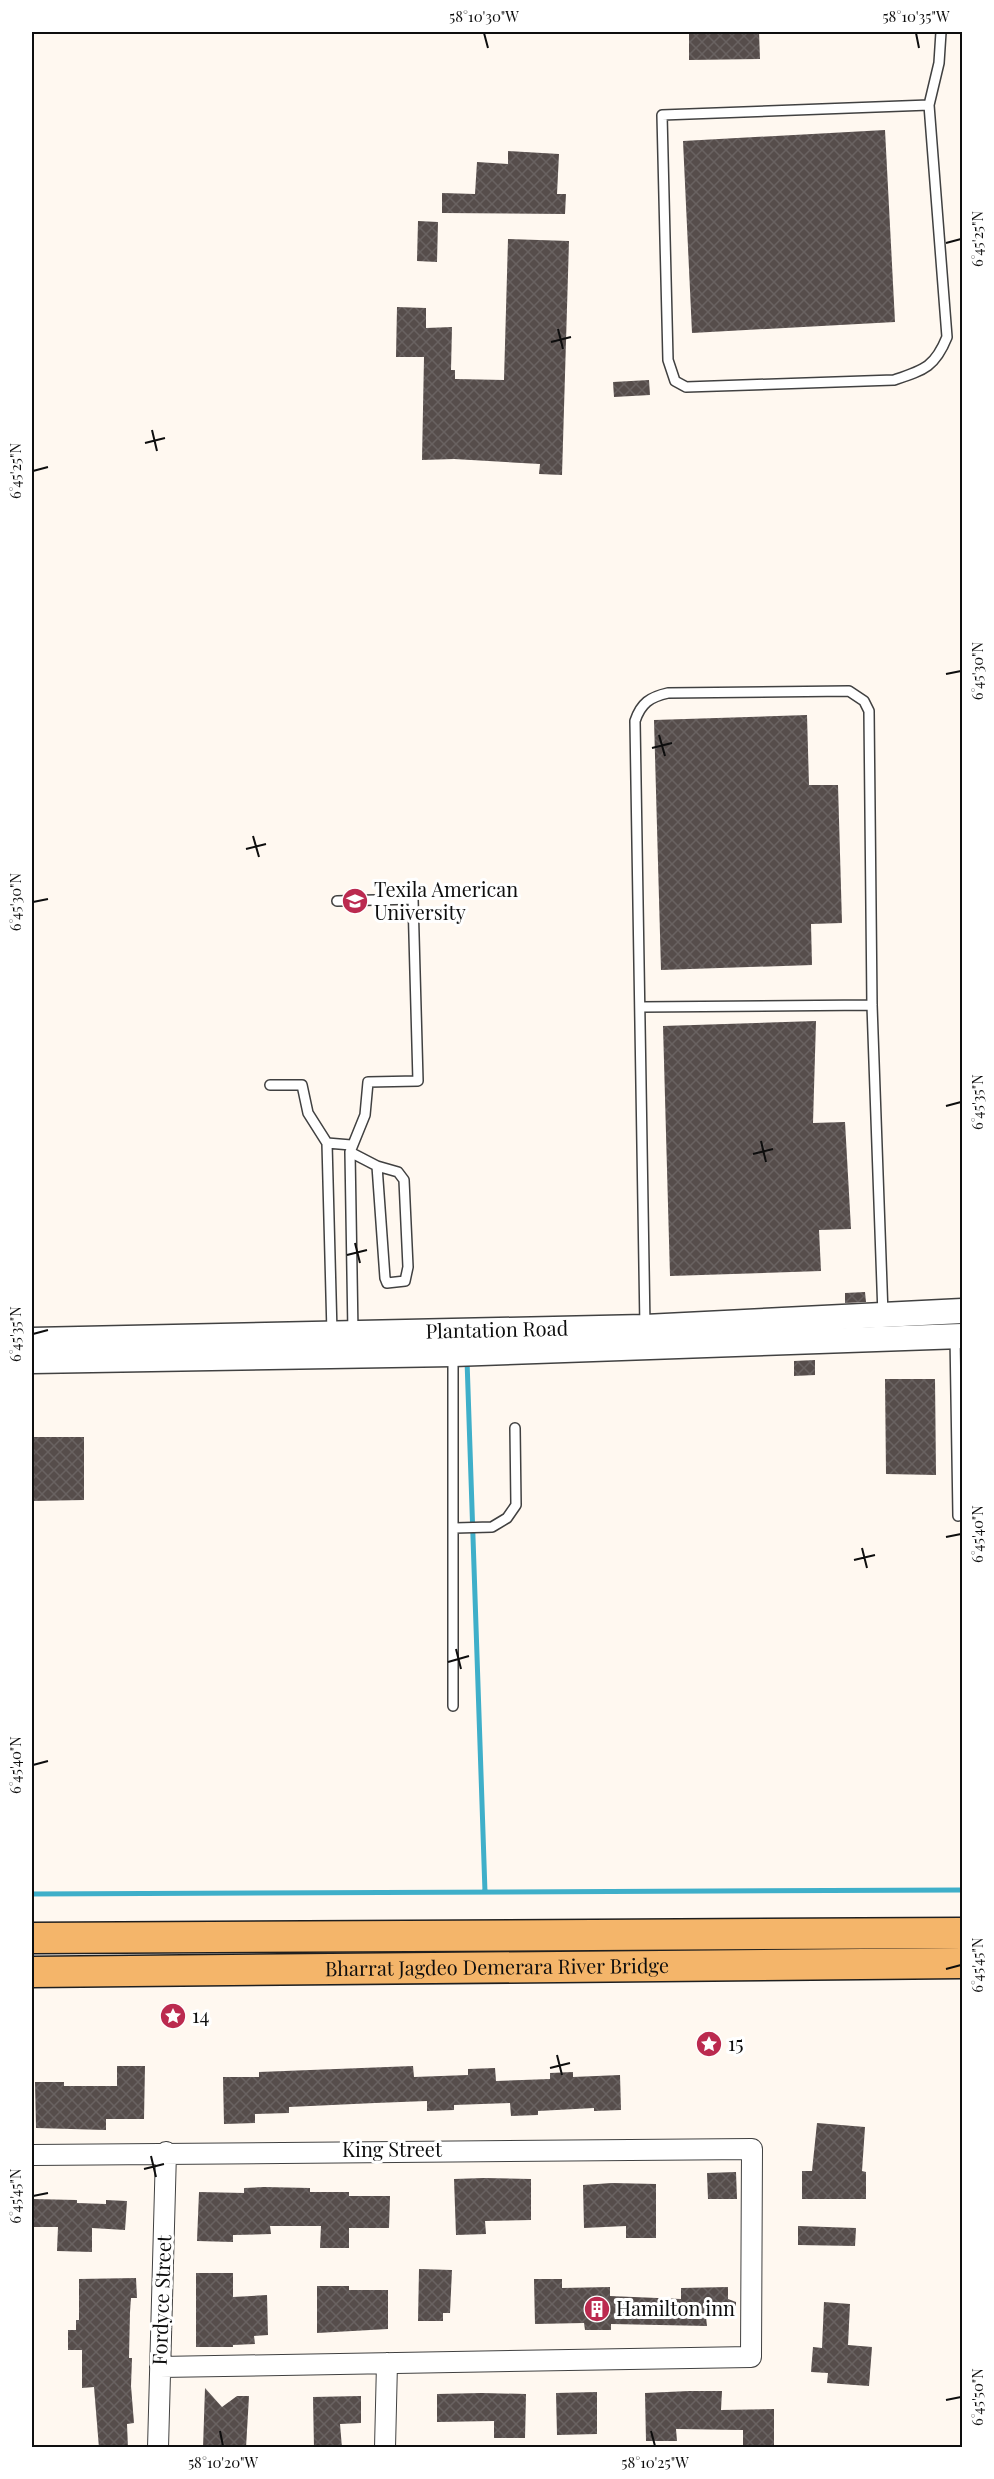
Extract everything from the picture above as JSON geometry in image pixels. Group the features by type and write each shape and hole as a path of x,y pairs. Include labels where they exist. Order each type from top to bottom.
{"main road":[{"name":"Bharrat Jagdeo Demerara River Bridge","path":"32,1938 963,1932"},
{"name":"Bharrat Jagdeo Demerara River Bridge","path":"32,1972 963,1963"}],"street":[{"name":"Plantation Road","path":"32,1340 343,1344 453,1354 883,1315 963,1311"},
{"name":"Plantation Road","path":"32,1360 343,1344 645,1337 959,1336"},
{"name":"King Street","path":"32,2155 166,2152 752,2149 751,2357 387,2363"},
{"name":"Fordyce Street","path":"158,2448 166,2152"},
{"path":"160,2367 387,2363 385,2448"}],"lane":[{"path":"929,105 662,115 668,360 675,381 686,387 894,380 925,370 940,355 947,337 929,105 939,63 941,32"},
{"path":"645,1337 642,1295 641,1007 635,721 639,710 654,696 668,693 849,691 864,701 870,720 872,1005 883,1315"},
{"path":"337,901 413,899 418,1081 368,1082 365,1115 351,1148 343,1344"},
{"path":"641,1007 872,1005"},
{"path":"270,1085 302,1085 308,1113 327,1143 343,1344"},
{"path":"327,1143 351,1148 377,1167 398,1172 404,1180 408,1267 405,1281 387,1283 384,1274 377,1167"},
{"path":"958,1516 959,1336"},
{"path":"453,1354 455,1528 453,1706"},
{"path":"455,1528 492,1527 507,1518 516,1505 515,1428"}],"building":[{"path":"689,32 759,32 760,59 689,60"},
{"path":"885,130 895,322 692,333 683,141"},
{"path":"508,151 559,154 557,194 566,194 565,214 442,213 442,193 475,194 477,162 508,164"},
{"path":"418,221 438,222 437,262 417,261"},
{"path":"508,239 569,241 562,475 539,474 540,464 454,459 422,460 424,357 396,357 397,307 426,308 426,328 452,327 451,370 455,370 455,379 504,380"},
{"path":"649,380 650,395 614,397 613,382"},
{"path":"807,715 809,785 838,785 842,923 811,924 812,965 661,970 654,720"},
{"path":"816,1021 813,1123 845,1122 851,1229 819,1230 821,1271 670,1276 663,1026"},
{"path":"865,1292 866,1302 845,1303 845,1293"},
{"path":"815,1360 815,1375 794,1376 794,1361"},
{"path":"885,1379 935,1379 936,1475 886,1474"},
{"path":"32,1437 84,1437 84,1500 32,1501"},
{"path":"117,2066 145,2066 144,2119 106,2119 106,2130 36,2128 35,2082 64,2082 64,2086 117,2086"},
{"path":"413,2066 414,2077 468,2075 468,2069 495,2068 496,2081 550,2079 550,2073 573,2072 573,2077 620,2075 621,2110 594,2111 594,2108 538,2111 538,2115 511,2116 510,2103 454,2105 454,2110 427,2111 427,2101 289,2107 289,2113 255,2114 255,2123 224,2124 223,2077 259,2077 259,2072"},
{"path":"817,2123 865,2127 862,2171 866,2172 866,2199 802,2199 802,2171 812,2171"},
{"path":"736,2172 737,2199 708,2199 707,2173"},
{"path":"454,2179 531,2179 531,2220 485,2221 486,2234 456,2235"},
{"path":"656,2184 656,2238 626,2238 626,2226 584,2228 583,2185"},
{"path":"244,2188 310,2188 310,2192 349,2192 349,2196 390,2196 389,2228 349,2228 349,2248 320,2248 321,2226 270,2226 271,2234 233,2235 233,2242 197,2241 199,2192 244,2193"},
{"path":"32,2199 77,2200 77,2203 106,2204 106,2200 127,2201 125,2230 92,2228 92,2252 57,2251 58,2227 32,2227"},
{"path":"798,2226 856,2228 855,2246 798,2245"},
{"path":"419,2269 452,2270 450,2313 443,2313 443,2321 418,2321"},
{"path":"196,2273 233,2273 233,2297 267,2295 268,2335 254,2336 255,2344 233,2345 233,2347 196,2347"},
{"path":"136,2278 137,2298 131,2298 129,2358 132,2358 131,2386 134,2423 127,2424 128,2448 99,2448 94,2387 82,2388 82,2350 68,2350 68,2330 76,2330 76,2320 79,2320 79,2279"},
{"path":"534,2279 562,2279 562,2288 610,2287 610,2296 681,2299 681,2288 728,2287 728,2299 736,2302 736,2316 706,2317 707,2326 611,2324 611,2330 585,2330 584,2323 535,2324"},
{"path":"317,2286 349,2286 349,2290 388,2290 388,2329 317,2333"},
{"path":"824,2302 850,2304 848,2345 872,2347 869,2386 827,2383 828,2373 811,2372 813,2347 822,2348"},
{"path":"205,2388 222,2407 237,2396 249,2396 246,2448 203,2448"},
{"path":"722,2391 721,2410 774,2409 774,2448 743,2448 743,2430 676,2429 677,2441 646,2441 645,2393"},
{"path":"597,2392 597,2434 557,2435 556,2393"},
{"path":"437,2394 526,2394 525,2438 494,2438 494,2421 437,2422"},
{"path":"361,2396 361,2423 340,2424 342,2448 314,2448 313,2397"}],"waterway":[{"path":"467,1360 485,1892"},
{"path":"32,1894 962,1890"}],"place":[{"name":"Texila American University","path":"355,901"},
{"name":"14","path":"173,2016"},
{"name":"15","path":"709,2044"},
{"name":"Hamilton inn","path":"597,2309"}]}
